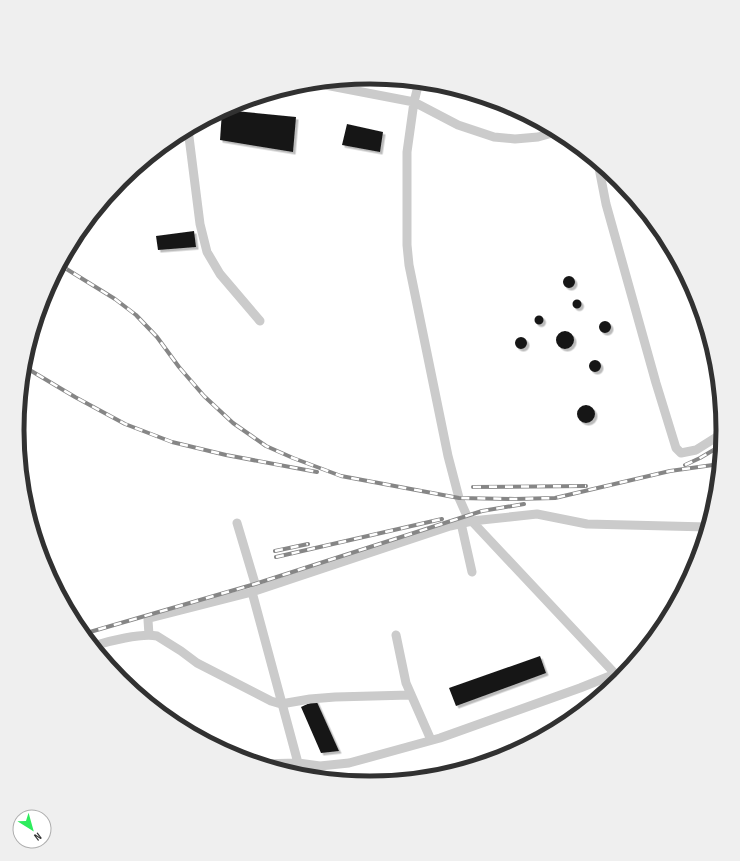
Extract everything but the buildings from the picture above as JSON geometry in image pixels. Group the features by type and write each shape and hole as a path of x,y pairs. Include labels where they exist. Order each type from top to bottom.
{"street":[{"path":"332,86 414,102 458,125 494,137 515,139 538,137 548,134"},
{"path":"417,87 407,152 407,245 409,265 448,456 459,498 467,516 616,674"},
{"path":"189,136 200,224 207,252 220,274 260,321"},
{"path":"600,172 608,211 656,383 676,448 681,453 696,450 716,438"},
{"path":"149,635 148,620 150,618 254,591 450,526 472,521 537,514 587,524 702,527"},
{"path":"237,523 281,704 298,763"},
{"path":"462,523 472,572"},
{"path":"98,645 149,635 161,637 197,663 281,704 310,699 336,697 410,695"},
{"path":"396,635 410,695 431,740"},
{"path":"276,764 298,763 320,766 349,763 431,740 580,688 611,679"}],"railway":[{"path":"65,268 115,299 136,315 157,337 179,367 204,396 233,423 266,446 341,476 459,498 555,498 670,471 714,465"},
{"path":"30,370 125,424 172,442 226,455 317,472"},
{"path":"685,465 715,449"},
{"path":"473,487 586,486"},
{"path":"89,632 255,584 482,511 524,504"},
{"path":"276,557 442,519"},
{"path":"275,551 308,544"}]}
